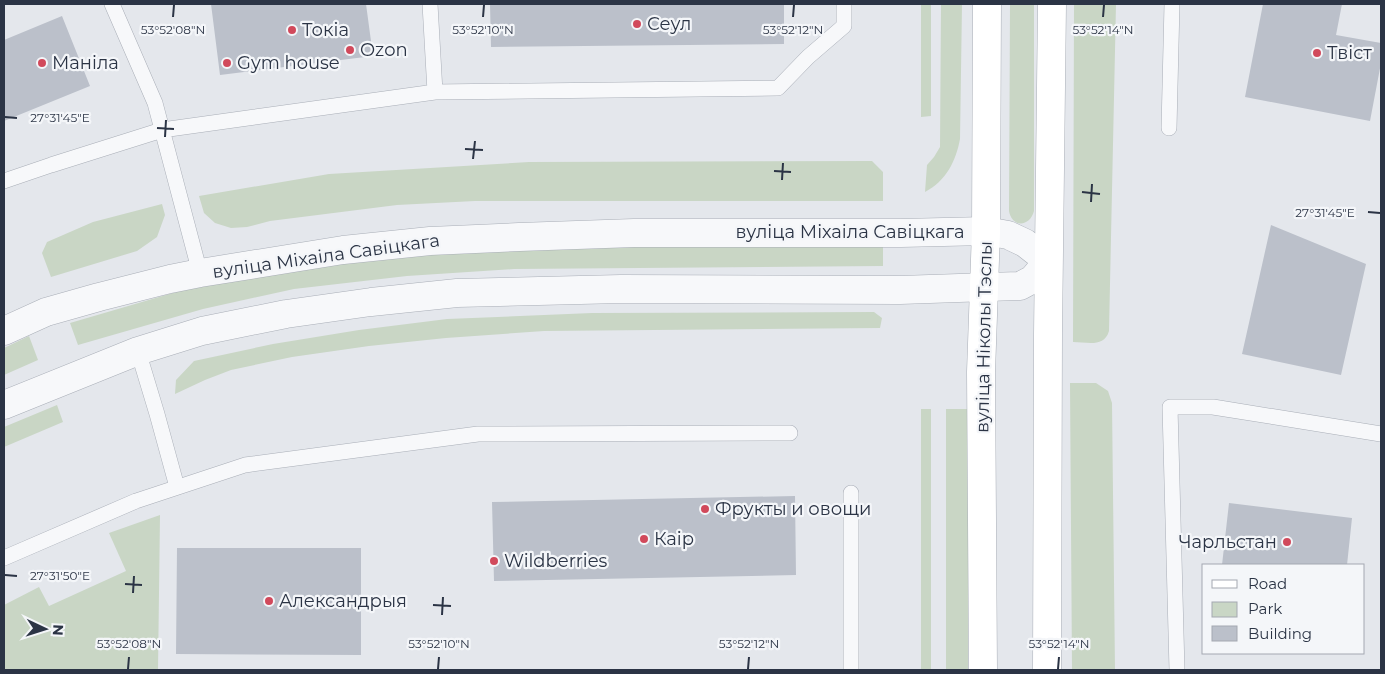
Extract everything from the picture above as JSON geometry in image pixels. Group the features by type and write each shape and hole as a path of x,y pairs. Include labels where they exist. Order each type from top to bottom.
{"main road":[{"name":"вуліца Ніколы Тэслы","path":"984,670 981,372 986,231 987,4"},
{"path":"1047,670 1048,261 1052,4"}],"street":[{"name":"вуліца Міхаіла Савіцкага","path":"4,331 46,312 98,297 200,273 343,250 430,241 634,233 901,233 986,231 1008,235 1026,243 1048,261"},
{"path":"4,405 138,351 202,331 286,314 370,302 457,293 621,289 900,290 1020,286 1033,279 1048,261"}],"lane":[{"path":"112,4 155,103 200,273"},
{"path":"430,4 436,92"},
{"path":"4,181 162,130 436,92 778,88 808,57 844,26 844,4"},
{"path":"1169,128 1172,4"},
{"path":"138,351 177,488"},
{"path":"1177,670 1170,408 1213,408 1381,434"},
{"path":"4,558 136,501 245,465 478,434 790,433"},
{"path":"851,493 851,670"}],"green space":[{"path":"921,4 931,4 931,116 921,117"},
{"path":"941,4 962,4 960,139 956,155 949,170 939,182 925,192 927,165 940,147"},
{"path":"1010,4 1034,4 1034,211 1025,223 1017,223 1011,217 1009,211"},
{"path":"1074,4 1116,4 1109,331 1103,340 1094,343 1073,342"},
{"path":"872,161 883,172 883,201 475,201 397,205 270,221 247,227 231,228 215,223 204,213 199,196 329,174 529,162"},
{"path":"162,204 165,215 157,237 137,251 51,277 42,253 47,242 93,222"},
{"path":"514,245 883,246 883,266 514,269 407,276 294,289 203,309 78,345 70,323 183,290 287,266"},
{"path":"874,312 882,318 880,328 544,331 369,346 292,357 231,370 175,394 176,380 194,361 273,344 359,330 447,319 592,313"},
{"path":"29,336 38,360 4,375 4,348"},
{"path":"1070,383 1096,383 1108,391 1112,403 1115,670 1072,670"},
{"path":"57,405 63,422 4,447 4,427"},
{"path":"921,409 931,409 931,670 921,670"},
{"path":"946,409 969,409 968,670 946,670"},
{"path":"160,515 158,670 4,670 4,605 39,587 49,606 126,571 109,533"}],"building":[{"name":"Токіа","path":"211,4 366,4 373,56 220,75"},
{"name":"Сеул","path":"490,4 784,4 784,44 491,47"},
{"name":"Твіст","path":"1263,4 1342,4 1336,35 1381,43 1381,63 1370,121 1245,97"},
{"name":"Маніла","path":"62,16 90,86 4,121 4,40"},
{"path":"1271,225 1366,264 1341,375 1242,354"},
{"name":"Каір","path":"795,496 796,575 494,581 492,502"},
{"name":"Чарльстан","path":"1229,503 1352,518 1347,564 1222,564"},
{"name":"Александрыя","path":"177,548 361,548 361,655 176,654"}],"place":[{"name":"Сеул","path":"637,24"},
{"name":"Токіа","path":"292,30"},
{"name":"Ozon","path":"350,50"},
{"name":"Твіст","path":"1317,53"},
{"name":"Маніла","path":"42,63"},
{"name":"Gym house","path":"227,63"},
{"name":"Фрукты и овощи","path":"705,509"},
{"name":"Каір","path":"644,539"},
{"name":"Чарльстан","path":"1287,542"},
{"name":"Wildberries","path":"494,561"},
{"name":"Александрыя","path":"269,601"}]}
